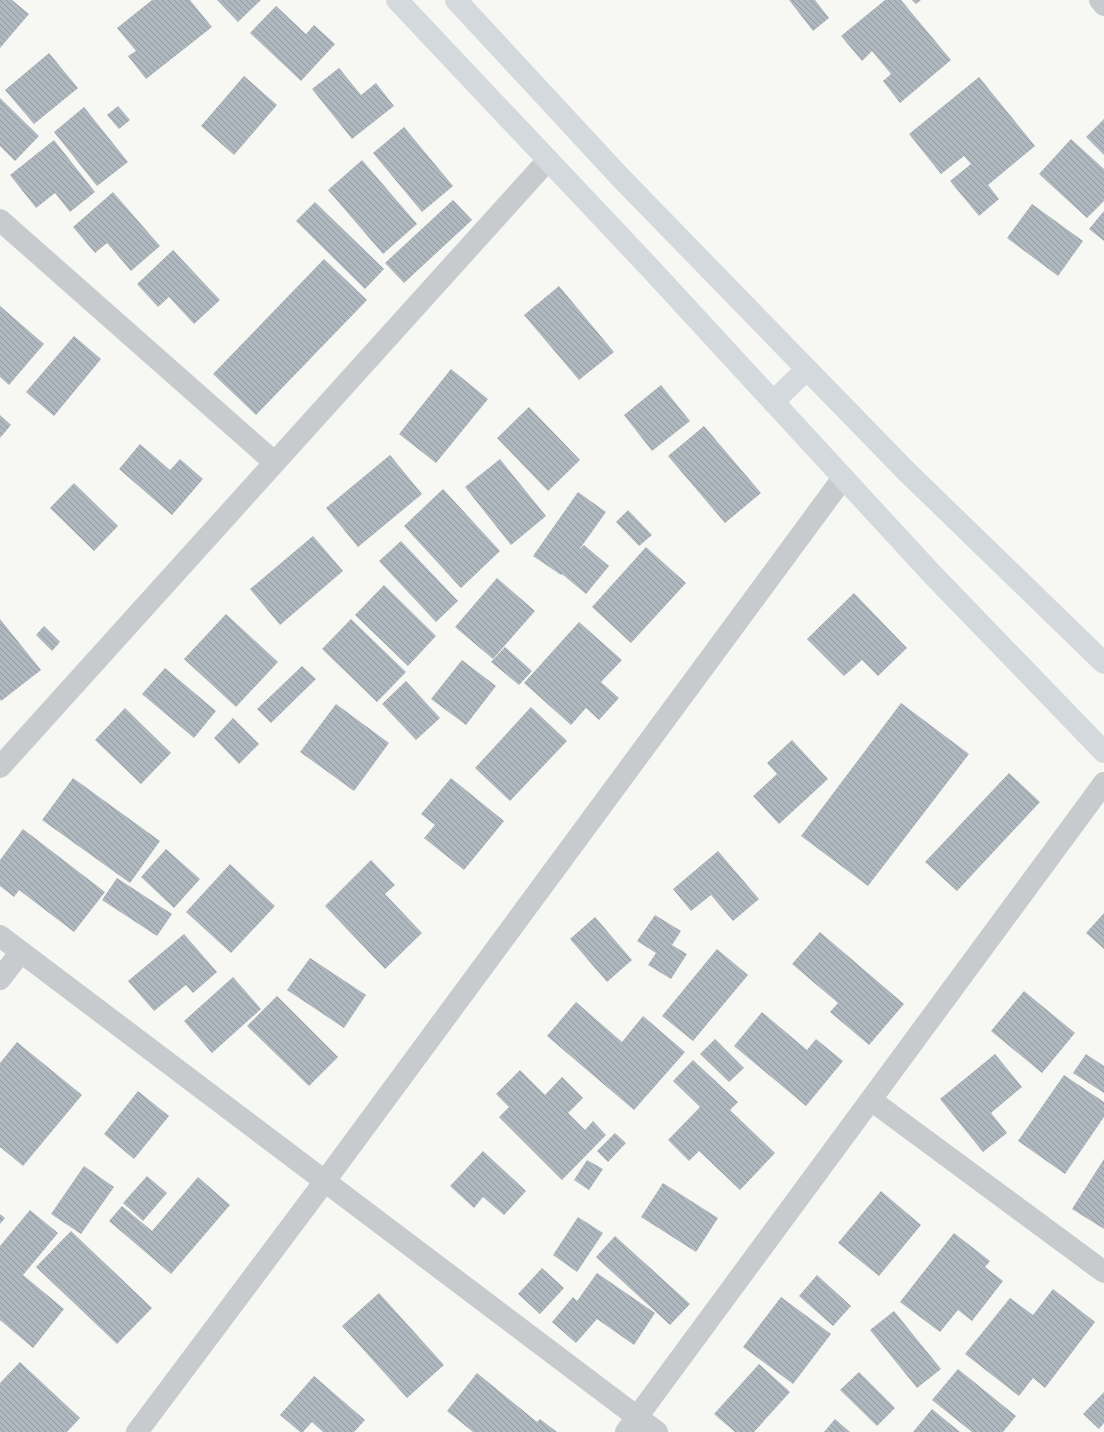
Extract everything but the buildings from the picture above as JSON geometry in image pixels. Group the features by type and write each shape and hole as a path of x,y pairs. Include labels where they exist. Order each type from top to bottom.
{"main road":[{"path":"397,0 548,160 932,574 1104,752"},
{"path":"456,0 620,177 907,472 1104,663"},
{"path":"773,402 807,369"}],"street":[{"path":"1100,0 1104,5"},
{"path":"0,767 548,160"},
{"path":"0,220 274,462"},
{"path":"137,1432 325,1181 843,478"},
{"path":"631,1424 1104,783"},
{"path":"0,936 325,1181 631,1424 658,1432"},
{"path":"0,979 21,952"},
{"path":"870,1100 1104,1272"}]}
